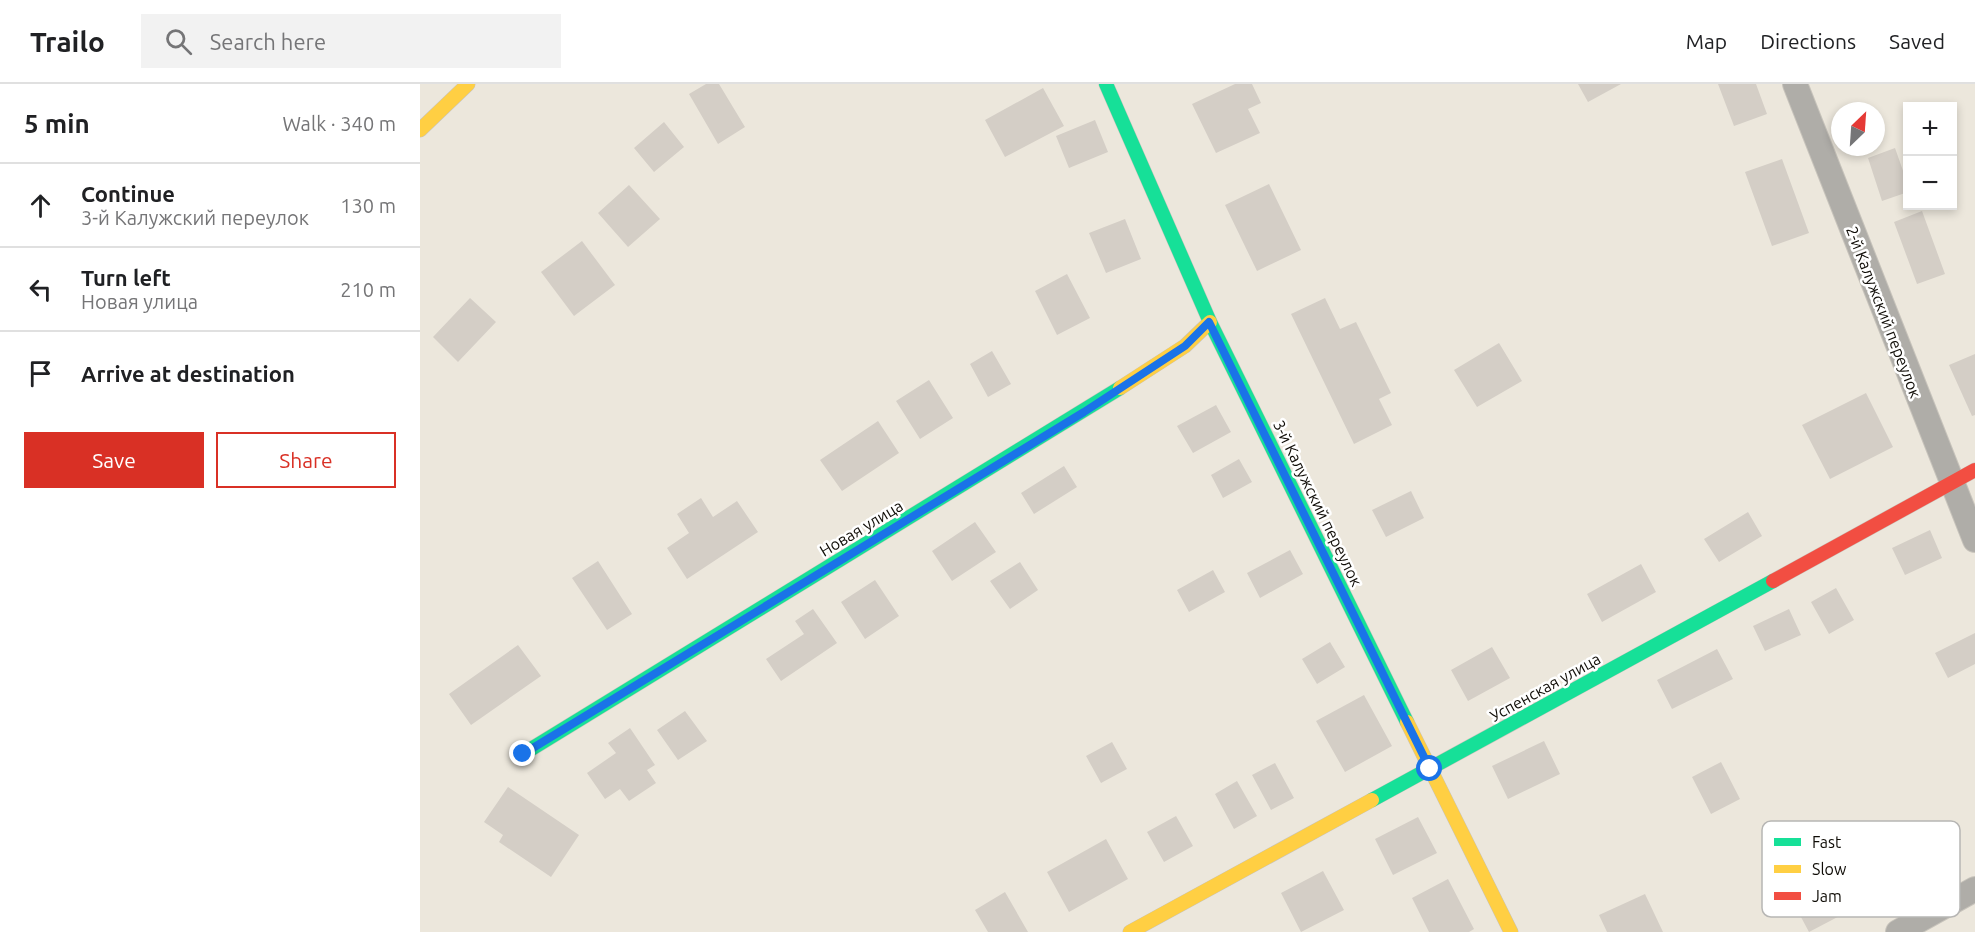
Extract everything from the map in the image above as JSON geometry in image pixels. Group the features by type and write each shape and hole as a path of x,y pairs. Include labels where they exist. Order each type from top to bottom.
{"street":[{"path":"420,130 468,84"},
{"name":"3-й Калужский переулок","path":"1107,84 1209,322 1511,932"},
{"name":"2-й Калужский переулок","path":"1795,84 1975,540"},
{"name":"Новая улица","path":"523,754 1084,412 1185,346 1209,322"},
{"name":"Успенская улица","path":"1130,932 1975,470"},
{"path":"1960,897 1975,889"},
{"path":"1898,932 1925,917"}],"building":[{"path":"706,84 719,84 745,127 718,144 689,94"},
{"path":"1235,84 1252,84 1261,103 1248,109 1260,133 1216,153 1192,104"},
{"path":"1578,84 1621,84 1588,102"},
{"path":"1718,84 1756,84 1767,114 1734,126"},
{"path":"1043,88 1064,126 1005,157 985,120"},
{"path":"1095,120 1108,152 1069,168 1056,136"},
{"path":"664,122 684,147 654,172 634,148"},
{"path":"1895,148 1903,171 1903,194 1882,201 1868,158 1885,156 1885,152"},
{"path":"1782,159 1809,233 1772,246 1745,172"},
{"path":"1269,184 1301,250 1257,271 1225,205"},
{"path":"629,185 660,219 628,247 598,213"},
{"path":"1922,211 1945,274 1917,284 1894,222"},
{"path":"1125,219 1141,259 1106,273 1089,233"},
{"path":"582,241 615,285 574,316 541,272"},
{"path":"1067,274 1090,318 1057,335 1035,291"},
{"path":"470,298 496,322 458,362 433,337"},
{"path":"1325,298 1340,329 1356,322 1391,393 1379,399 1392,425 1354,444 1291,314"},
{"path":"1499,343 1522,381 1477,407 1454,370"},
{"path":"992,351 1011,384 988,397 970,364"},
{"path":"1975,354 1975,415 1972,416 1949,365"},
{"path":"929,380 953,418 920,439 896,401"},
{"path":"1866,393 1893,447 1830,479 1802,425"},
{"path":"1216,405 1231,432 1193,453 1177,426"},
{"path":"878,421 899,453 842,491 820,460"},
{"path":"1239,459 1252,482 1223,498 1211,475"},
{"path":"1064,466 1077,487 1034,514 1021,493"},
{"path":"1411,491 1424,518 1386,537 1372,510"},
{"path":"701,498 713,517 737,501 758,532 687,579 667,548 689,533 677,514"},
{"path":"1748,512 1762,536 1719,562 1704,539"},
{"path":"975,522 996,552 952,581 932,551"},
{"path":"1930,530 1942,558 1905,575 1892,548"},
{"path":"1290,550 1303,574 1260,598 1247,573"},
{"path":"598,561 632,614 607,630 572,578"},
{"path":"1020,562 1038,590 1010,609 990,581"},
{"path":"1641,564 1656,592 1602,622 1587,594"},
{"path":"1213,570 1225,592 1189,612 1177,590"},
{"path":"875,580 899,616 865,639 841,602"},
{"path":"1836,588 1854,620 1829,634 1811,602"},
{"path":"813,609 837,643 781,681 766,659 804,634 795,621"},
{"path":"1789,609 1801,635 1765,651 1753,626"},
{"path":"1975,633 1975,664 1948,678 1935,653"},
{"path":"1330,642 1345,667 1317,684 1302,659"},
{"path":"518,645 541,676 471,725 449,694"},
{"path":"1492,647 1510,678 1468,701 1451,670"},
{"path":"1717,649 1733,679 1672,709 1657,680"},
{"path":"1364,695 1392,746 1345,772 1316,721"},
{"path":"685,711 707,741 678,760 657,730"},
{"path":"630,728 655,765 647,770 656,783 629,801 620,789 605,799 587,773 616,753 608,743"},
{"path":"1544,741 1560,774 1508,799 1492,766"},
{"path":"1112,742 1127,769 1101,783 1086,756"},
{"path":"1721,762 1740,799 1711,814 1692,777"},
{"path":"1275,763 1294,798 1271,810 1252,775"},
{"path":"1237,781 1257,816 1234,829 1215,794"},
{"path":"508,787 579,835 551,877 499,842 503,835 484,822"},
{"path":"1176,816 1193,846 1164,862 1147,832"},
{"path":"1418,817 1437,853 1393,875 1375,839"},
{"path":"1106,839 1128,879 1069,912 1047,872"},
{"path":"1323,871 1344,910 1301,932 1281,893"},
{"path":"1448,879 1474,929 1469,932 1429,932 1412,898"},
{"path":"1005,892 1028,932 988,932 975,910"},
{"path":"1645,894 1663,932 1607,932 1599,915"},
{"path":"1801,917 1838,917 1809,932"}],"traffic: fast":[{"path":"1106,84 1210,322 1407,722"},
{"path":"523,754 1120,388"},
{"path":"1372,800 1773,581"}],"traffic: slow":[{"path":"420,130 468,84"},
{"path":"1120,388 1185,346 1210,322"},
{"path":"1407,722 1511,932"},
{"path":"1130,932 1372,800"}],"traffic: jam":[{"path":"1773,581 1975,470"}],"route":[{"path":"523,754 1084,412 1185,346 1209,322 1430,769"}]}
